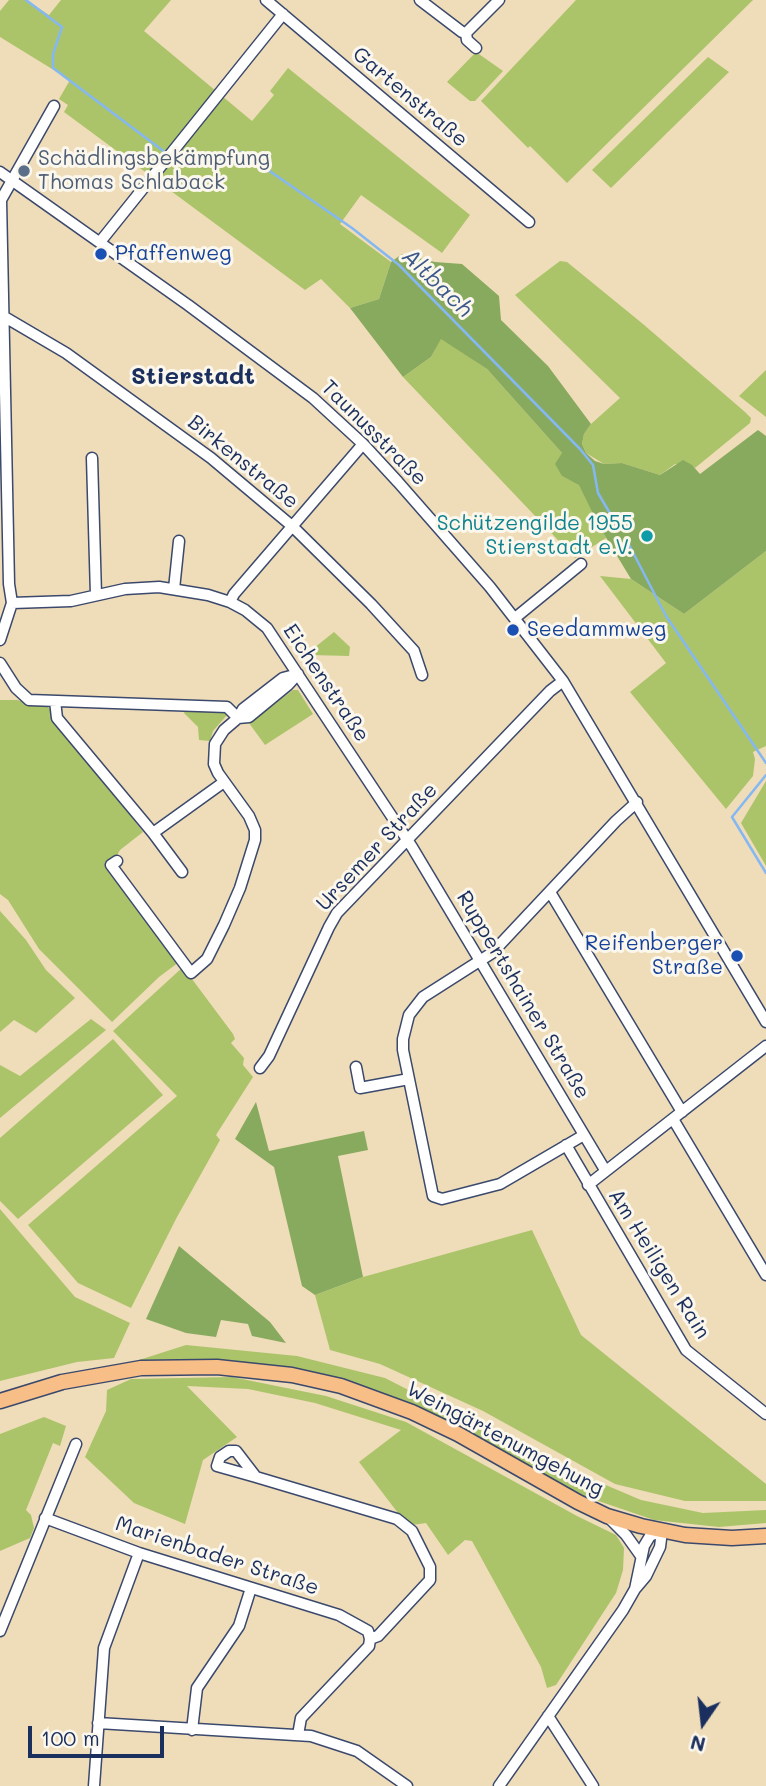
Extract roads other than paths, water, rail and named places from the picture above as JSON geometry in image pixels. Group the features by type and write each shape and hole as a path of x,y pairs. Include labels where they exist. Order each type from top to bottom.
{"main road":[{"name":"Weingärtenumgehung","path":"0,1401 41,1388 110,1372 191,1366 242,1368 292,1375 389,1402 435,1423 607,1516 662,1531 708,1537 766,1536"}],"street":[{"name":"Gartenstraße","path":"266,0 529,222"},
{"path":"420,0 466,33"},
{"path":"466,33 499,0"},
{"path":"100,242 283,14"},
{"path":"466,33 467,40 476,48"},
{"path":"0,640 12,603 9,583 1,200 54,106"},
{"name":"Taunusstraße","path":"0,172 293,383 363,444 515,618 563,681 766,1022"},
{"name":"Birkenstraße","path":"2,317 66,353 198,448 292,526 371,604 414,652 422,675"},
{"path":"230,602 363,444"},
{"path":"92,457 96,595"},
{"path":"174,589 179,541"},
{"path":"515,618 582,564"},
{"name":"Eichenstraße","path":"12,603 71,601 144,587 208,595 245,610 267,628 299,673 407,840"},
{"path":"0,663 16,688 29,700 228,707 237,718"},
{"path":"117,860 111,865 191,973 207,960 216,943 240,888 255,840 255,830 249,816 214,764 215,744 223,730 237,718 249,717 299,673"},
{"name":"Ursemer Straße","path":"260,1068 269,1056 332,920 550,691 563,681"},
{"path":"55,701 57,718 182,872"},
{"path":"153,833 224,782"},
{"path":"584,1135 500,1184 442,1199 433,1196 409,1079 403,1039 405,1026 415,1005 423,997 492,953 636,803"},
{"name":"Ruppertshainer Straße","path":"407,840 605,1170"},
{"path":"550,892 766,1275"},
{"path":"566,1145 588,1185 766,1046"},
{"path":"356,1067 360,1088 409,1079"},
{"name":"Am Heiligen Rain","path":"588,1185 686,1350 766,1414"},
{"path":"0,1631 76,1444"},
{"path":"256,1477 397,1519 412,1531 430,1567 430,1580 378,1636 370,1639 369,1646 301,1718 298,1735"},
{"path":"607,1516 626,1535 641,1556"},
{"name":"Marienbader Straße","path":"45,1518 139,1553 339,1615 368,1632 370,1639"},
{"path":"635,1588 641,1556 650,1536 662,1531"},
{"path":"499,1786 623,1610 635,1588 646,1576 658,1552 662,1531"},
{"path":"94,1786 104,1648 139,1553"},
{"path":"192,1730 197,1688 239,1626 251,1588"},
{"path":"548,1716 593,1786"},
{"path":"97,1723 298,1735 324,1739 357,1751 408,1786"}],"waterway":[{"name":"Altbach","path":"26,0 62,27 53,54 53,68 166,153"},
{"name":"Altbach","path":"173,158 182,166 226,158 242,152 352,228 399,265 580,449 593,465 598,493 618,527"},
{"name":"Altbach","path":"626,539 666,616 766,763"},
{"name":"Altbach","path":"766,775 732,817 766,873"}],"place":[{"name":"Schädlingsbekämpfung Thomas Schlaback","path":"24,171"},
{"name":"Pfaffenweg","path":"101,254"},
{"name":"Schützengilde 1955 Stierstadt e.V.","path":"647,536"},
{"name":"Seedammweg","path":"513,630"},
{"name":"Reifenberger Straße","path":"737,956"}],"district":[{"name":"Stierstadt","path":"193,377"}]}
